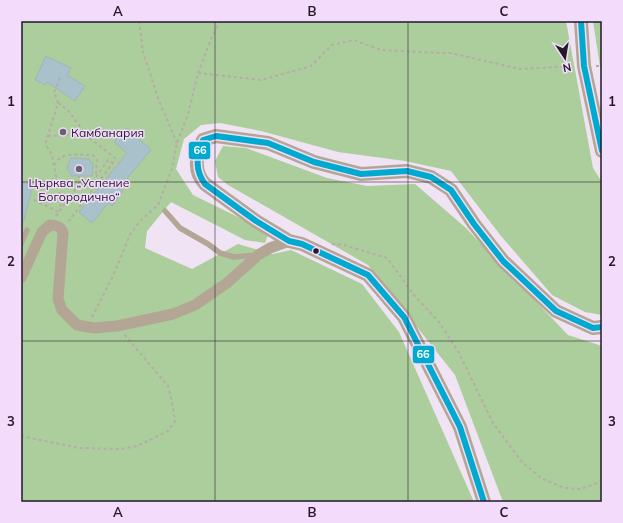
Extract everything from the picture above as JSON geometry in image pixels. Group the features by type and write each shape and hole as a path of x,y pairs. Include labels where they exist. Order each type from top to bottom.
{"street":[{"path":"581,21 584,66 602,151"},
{"path":"484,502 460,427 404,317 368,275 302,244 289,241 256,221 205,184 199,177 197,166 198,154 203,140 216,136 268,142 314,162 361,174 407,171 431,177 451,190 474,224 503,261 556,311 594,328 602,327"},
{"path":"21,278 42,232 50,225 56,226 62,230 63,236 58,299 62,310 77,325 94,328 117,326 173,314 195,305 227,284 258,255 270,248 289,241"}],"lane":[{"path":"165,211 180,228 208,244 220,253 234,257 258,255"},
{"path":"21,244 27,230"}],"path":[{"path":"139,21 144,52 160,102 177,143"},
{"path":"77,325 92,317 112,278 130,235 140,221 158,204 172,169 177,143 188,114 198,73 211,39 220,21"},
{"path":"198,73 261,80 311,66 332,45 354,40 381,50 440,53 451,52 520,69 602,66"},
{"path":"60,78 54,92 58,104 48,136 46,148 52,155 60,197 60,211"},
{"path":"58,104 67,109 87,136 115,158 113,163 62,230"},
{"path":"48,136 82,134 87,136"},
{"path":"54,166 57,160 66,155 93,155 97,160 96,176"},
{"path":"79,184 91,184 108,160 113,163"},
{"path":"50,225 79,184 79,176"},
{"path":"34,200 60,211"},
{"path":"331,244 344,245 387,258 414,295 439,322 459,353 493,423 526,466 541,478 564,488 581,489 602,481"},
{"path":"21,436 79,448 122,450 137,446 168,431 175,421 168,386 117,326"}],"green space":[{"path":"21,21 566,21 593,168 602,182 602,315 585,312 552,295 501,236 451,171 405,161 338,152 261,131 220,123 201,125 184,139 176,169 193,195 269,232 265,243 245,240 171,202 147,231 145,248 192,269 238,244 273,254 291,250 362,284 399,332 474,502 21,502"},
{"path":"593,21 602,21 602,79 601,73"},
{"path":"223,146 246,148 327,178 367,186 415,184 466,228 568,335 602,346 602,502 503,502 455,375 368,265 228,185 218,177 215,161"}],"building":[{"path":"46,56 71,68 67,75 85,86 75,101 47,82 46,85 35,80"},
{"path":"127,128 151,150 119,188 123,191 112,206 108,203 92,223 79,212 127,153 114,142"},
{"name":"Църква „Успение Богородично“","path":"71,158 90,159 90,162 93,163 92,176 71,176 71,173 68,171 67,167"},
{"path":"21,182 33,185 24,220 21,220"}],"transit line":[{"name":"66","path":"581,21 584,66 602,151"},
{"name":"66","path":"484,502 460,427 404,317 368,275 302,244 289,241 256,221 205,184 198,168 198,157 203,140 216,136 268,143 314,162 361,174 407,171 431,177 451,190 474,224 503,261 556,311 593,328 602,327"}],"place":[{"name":"Камбанария","path":"63,132"},
{"name":"Църква „Успение Богородично“","path":"79,169"}]}
